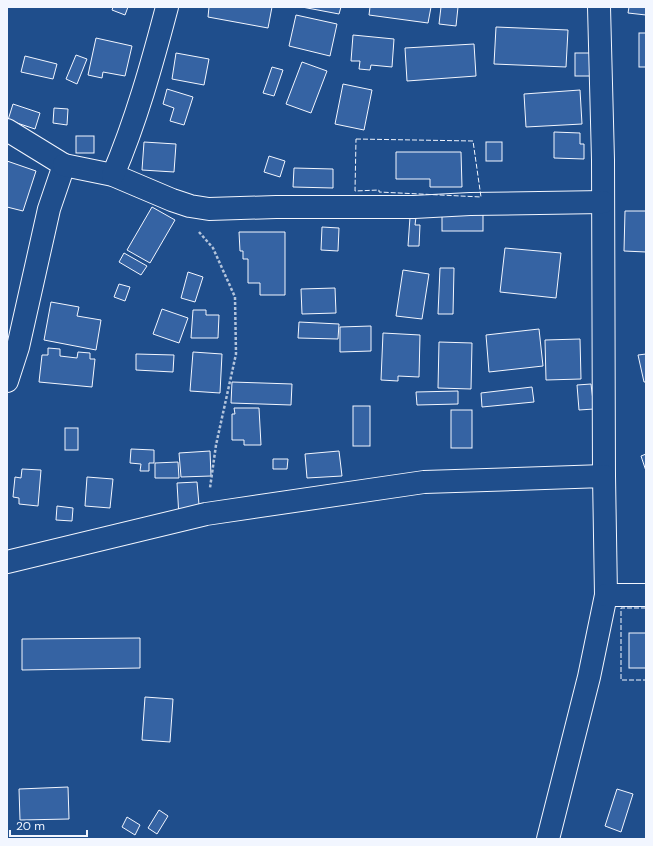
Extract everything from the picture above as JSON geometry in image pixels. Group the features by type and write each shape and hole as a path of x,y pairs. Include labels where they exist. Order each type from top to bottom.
{"street":[{"path":"113,175 126,144 157,47 167,7"},
{"path":"548,839 589,677 606,596 603,202 599,7"},
{"path":"7,130 64,165 113,175 172,200 190,206 209,209 276,207 414,207 470,204 603,202"},
{"path":"7,381 18,347 49,208 64,165"},
{"path":"7,562 206,514 424,482 604,476"},
{"path":"606,596 646,595"}],"path":[{"path":"199,232 214,248 235,297 236,354 216,445 206,514"}],"building":[{"path":"113,7 128,7 125,15 112,10"},
{"path":"209,7 272,7 268,28 208,17"},
{"path":"302,7 341,7 339,14"},
{"path":"370,7 431,7 428,23 369,15"},
{"path":"441,7 458,7 456,26 439,24"},
{"path":"629,7 646,7 646,15 628,13"},
{"path":"296,15 337,24 330,56 289,46"},
{"path":"496,27 568,30 566,67 494,64"},
{"path":"639,33 646,33 646,67 639,67"},
{"path":"353,35 394,39 392,67 371,65 370,70 359,69 360,61 351,61"},
{"path":"96,38 132,46 125,76 103,72 102,78 88,75"},
{"path":"474,44 476,76 407,81 405,48"},
{"path":"176,53 209,59 204,85 172,79"},
{"path":"575,53 590,53 590,76 575,76"},
{"path":"76,55 87,59 77,84 66,79"},
{"path":"25,56 57,64 53,79 21,72"},
{"path":"302,62 327,71 311,113 286,104"},
{"path":"272,67 283,70 274,96 263,93"},
{"path":"343,84 372,90 364,130 335,124"},
{"path":"167,89 193,97 184,125 170,121 174,108 163,104"},
{"path":"580,90 582,124 526,127 524,94"},
{"path":"13,104 40,113 35,129 8,120"},
{"path":"54,108 68,109 67,125 53,123"},
{"path":"554,132 580,133 580,144 584,144 584,159 554,158"},
{"path":"76,136 94,136 94,153 76,153"},
{"path":"144,142 176,144 174,172 142,170"},
{"path":"486,142 502,142 502,161 486,161"},
{"path":"396,152 461,152 462,187 430,187 430,179 396,179"},
{"path":"269,156 285,161 280,177 264,172"},
{"path":"7,161 36,171 23,211 7,207"},
{"path":"294,168 333,169 333,188 293,187"},
{"path":"152,207 175,220 150,263 127,250"},
{"path":"442,209 483,209 483,231 442,231"},
{"path":"625,211 646,211 646,252 624,251"},
{"path":"410,217 416,217 415,225 420,225 419,246 408,246"},
{"path":"322,227 339,228 338,251 321,250"},
{"path":"239,232 285,232 285,295 260,295 260,283 248,283 248,259 243,259 243,251 240,251"},
{"path":"505,248 561,253 556,298 500,292"},
{"path":"124,253 147,266 141,275 119,262"},
{"path":"440,268 454,268 453,314 438,314"},
{"path":"403,270 429,274 422,319 396,316"},
{"path":"188,272 203,277 195,302 181,298"},
{"path":"119,284 130,287 125,301 114,297"},
{"path":"335,288 336,313 302,314 301,289"},
{"path":"51,302 79,307 77,316 101,320 96,350 44,340"},
{"path":"162,309 188,318 179,343 153,334"},
{"path":"193,310 206,310 206,315 219,315 218,338 191,338"},
{"path":"299,322 339,324 338,339 298,338"},
{"path":"371,326 371,351 340,352 340,327"},
{"path":"539,329 543,366 489,372 486,335"},
{"path":"383,333 420,335 419,377 398,376 398,381 381,380"},
{"path":"580,339 581,379 546,380 545,340"},
{"path":"439,342 472,343 471,389 438,388"},
{"path":"48,348 60,349 60,356 77,358 78,352 90,353 90,359 95,359 92,387 39,382 42,355 48,355"},
{"path":"193,352 222,354 220,393 190,391"},
{"path":"136,354 174,355 173,372 136,370"},
{"path":"646,354 646,382 644,382 638,355"},
{"path":"232,382 292,384 291,405 231,403"},
{"path":"591,384 594,409 579,410 577,385"},
{"path":"532,387 534,402 482,407 481,393"},
{"path":"458,391 458,404 417,405 416,392"},
{"path":"353,406 370,406 370,446 353,446"},
{"path":"234,408 259,408 261,445 244,445 244,440 232,440 232,414 235,414"},
{"path":"451,410 472,410 472,448 451,448"},
{"path":"65,428 78,428 78,450 65,450"},
{"path":"131,449 154,450 154,463 149,463 149,471 140,471 141,464 130,463"},
{"path":"210,451 211,476 181,477 179,453"},
{"path":"339,451 342,476 307,478 305,454"},
{"path":"646,454 646,471 641,456"},
{"path":"273,459 288,459 287,469 273,469"},
{"path":"178,462 179,478 155,478 155,463"},
{"path":"22,469 41,470 38,506 19,504 19,498 13,497 15,477 21,478"},
{"path":"87,477 113,479 110,508 85,506"},
{"path":"197,482 200,516 179,517 177,483"},
{"path":"57,506 73,508 72,521 56,520"},
{"path":"629,633 646,633 646,668 629,668"},
{"path":"140,638 140,668 22,670 22,639"},
{"path":"145,697 173,699 170,742 142,740"},
{"path":"68,787 69,819 20,820 19,789"},
{"path":"617,789 633,794 621,832 605,826"},
{"path":"159,810 168,816 157,834 148,828"},
{"path":"127,817 140,825 135,835 122,827"}],"fence":[{"path":"356,139 473,141 481,197 379,192 379,190 355,191 356,139"},
{"path":"646,608 621,608 621,680 646,680"}]}
